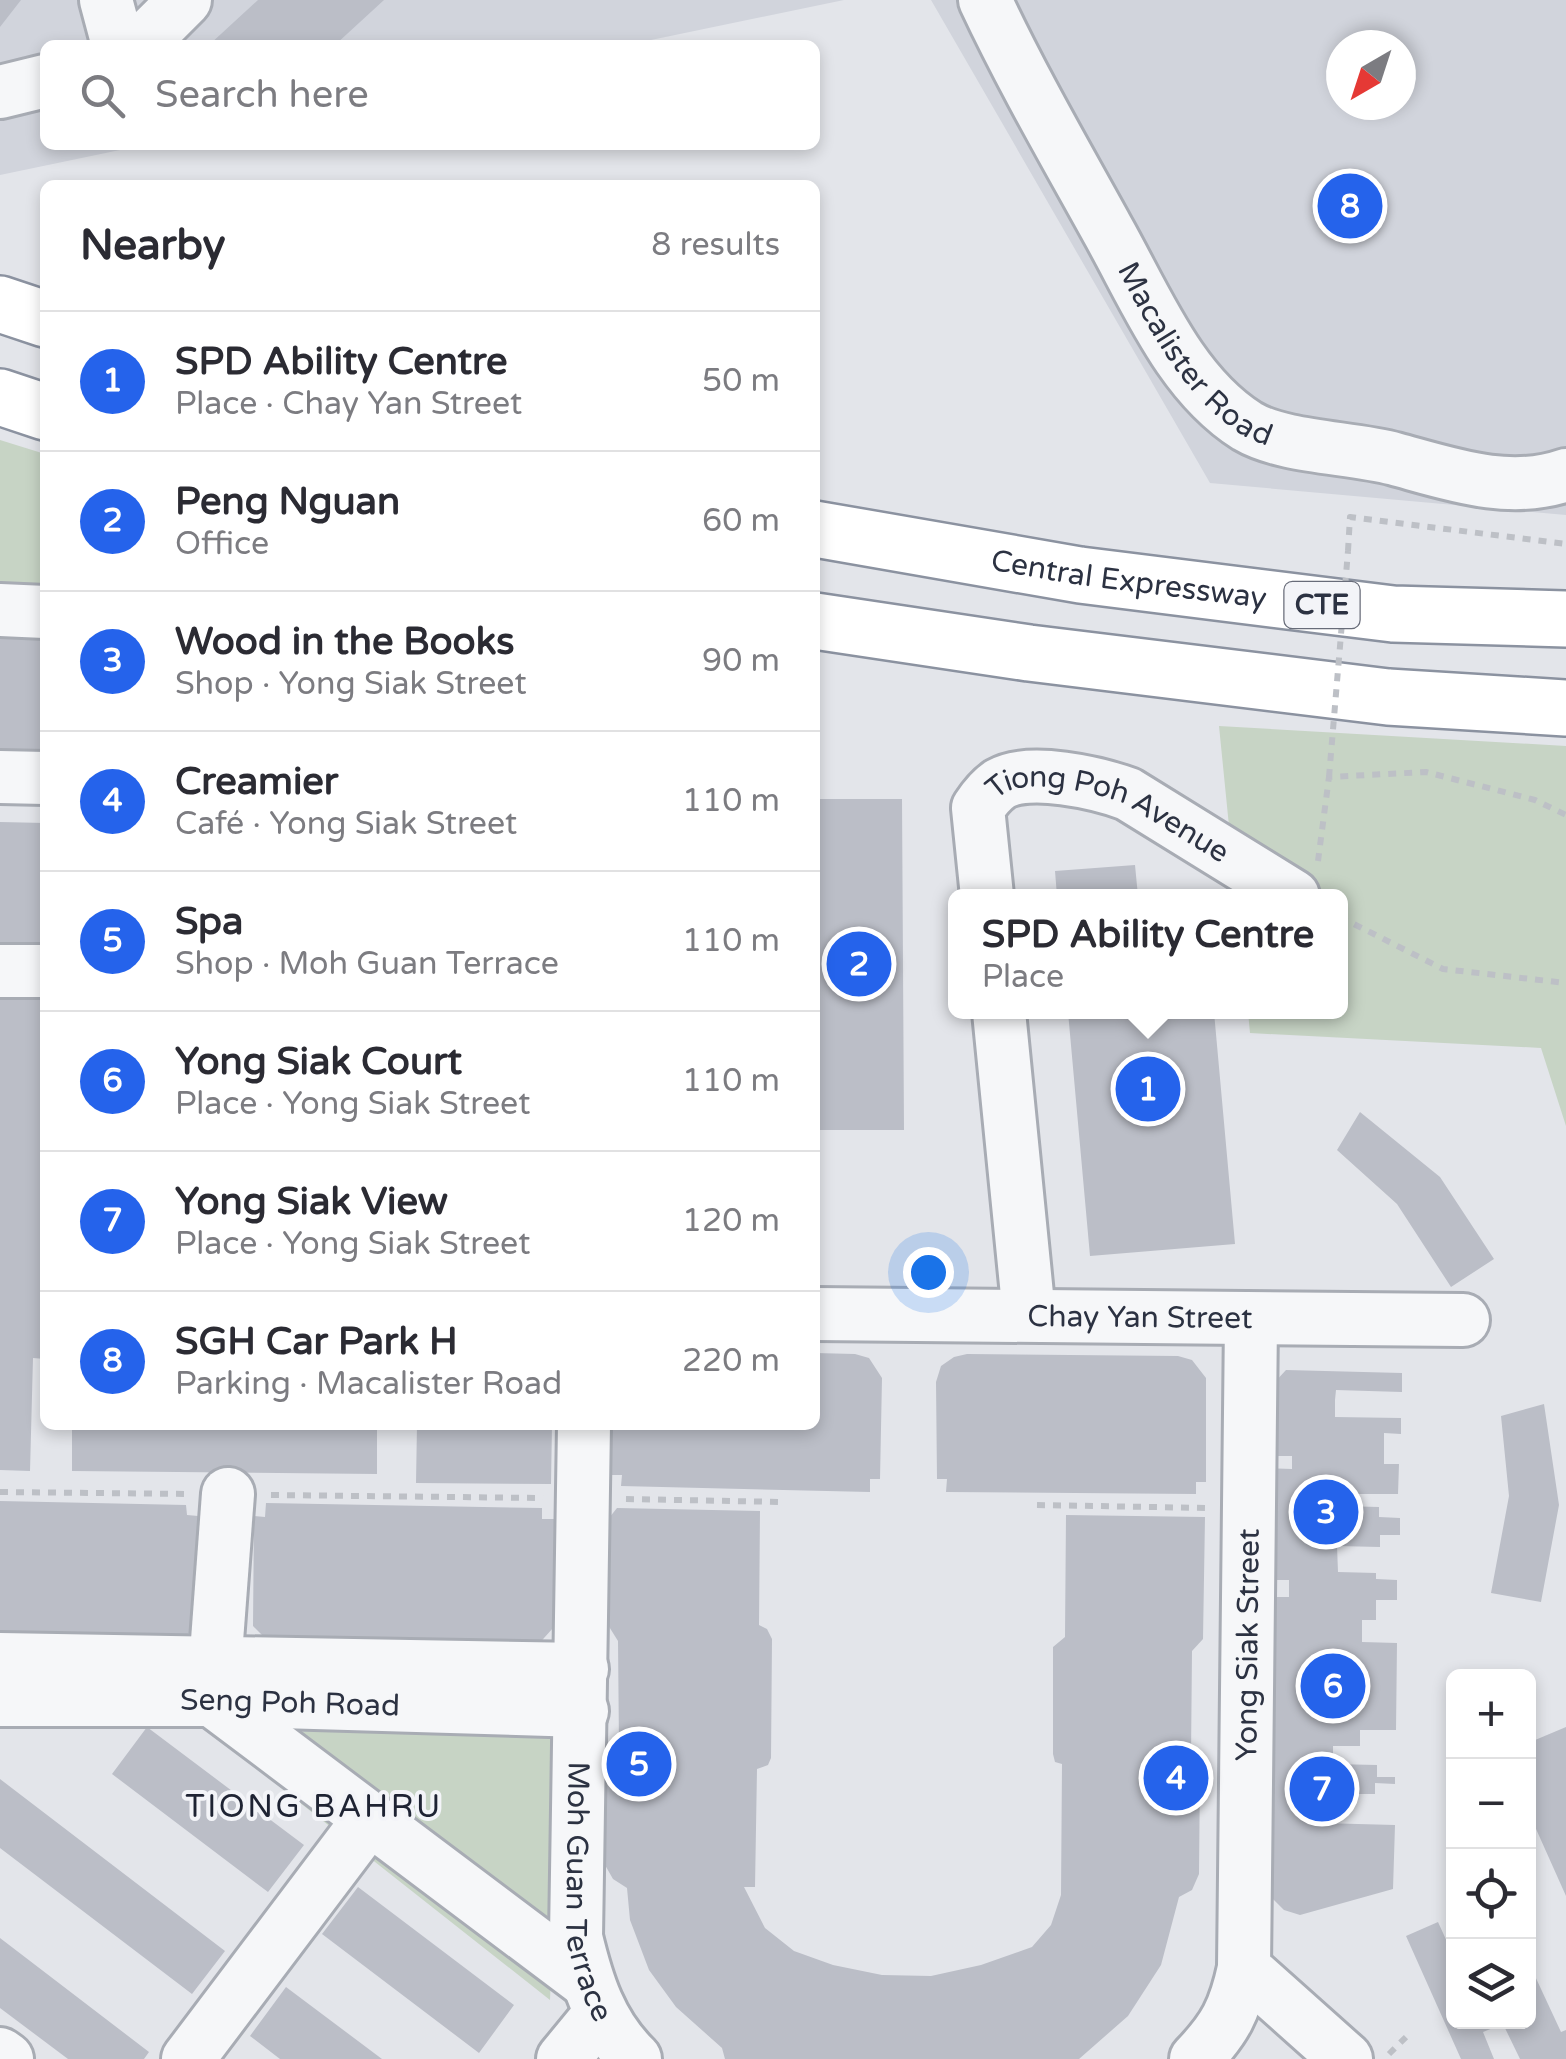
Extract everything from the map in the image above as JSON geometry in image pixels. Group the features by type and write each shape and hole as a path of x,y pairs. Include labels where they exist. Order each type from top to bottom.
{"highway":[{"path":"0,304 40,317"},
{"path":"0,397 40,410"},
{"name":"Central Expressway","path":"820,530 1080,575 1393,614 1566,619"},
{"path":"820,622 1029,653 1388,697 1566,708"}],"street":[{"path":"106,0 117,40"},
{"path":"140,40 184,0"},
{"name":"Macalister Road","path":"986,0 1018,69 1160,322 1186,367 1214,400 1249,427 1291,442 1360,450 1477,481 1532,484 1566,476"},
{"path":"0,92 40,82"},
{"path":"0,610 40,612"},
{"path":"0,777 40,778"},
{"name":"Tiong Poh Avenue","path":"986,889 978,808 998,786 1022,777 1100,784 1154,809 1215,850 1305,880"},
{"path":"0,971 40,971"},
{"path":"1000,1019 1029,1315"},
{"name":"Chay Yan Street","path":"820,1314 1463,1320"},
{"name":"Yong Siak Street","path":"1244,1968 1251,1320"},
{"name":"Moh Guan Terrace","path":"584,1430 576,1937 594,1998 635,2059"},
{"path":"228,1494 214,1681 370,1818 594,1998 563,2059"},
{"name":"Seng Poh Road","path":"0,1659 214,1681 582,1690"},
{"name":"Seng Poh Road","path":"0,1700 214,1681"},
{"path":"188,2059 370,1818"},
{"path":"1223,2050 1244,1968"},
{"path":"1244,1968 1346,2059"},
{"path":"0,2054 7,2059"}],"path":[{"path":"1305,880 1329,777 1350,517 1566,544"},
{"path":"1329,777 1426,772 1535,800 1566,815"},
{"path":"1348,921 1443,969 1566,983"},
{"path":"0,1492 784,1502"},
{"path":"1037,1505 1249,1509"},
{"path":"1385,2059 1406,2037"}],"shaded area":[{"path":"0,0 844,0 651,40 40,40 40,150 120,150 0,175"},
{"path":"931,0 1566,0 1566,515 1210,483"}],"green space":[{"path":"0,440 40,452 40,601 0,599"},
{"path":"1219,726 1566,746 1566,1126 1541,1048 1250,1033 1249,1019 1348,1019 1348,889 1235,889"},
{"path":"209,1731 561,1732 550,2000"}],"building":[{"path":"0,0 21,0 0,27"},
{"path":"258,0 384,0 340,40 214,40"},
{"path":"0,625 40,626 40,755 0,754"},
{"path":"820,799 902,799 904,1130 820,1130"},
{"path":"0,822 40,823 40,952 0,951"},
{"path":"1135,865 1137,889 1056,889 1055,871"},
{"path":"0,982 40,984 40,1359 33,1358 30,1471 0,1470"},
{"path":"1069,1019 1215,1019 1235,1244 1090,1256"},
{"path":"1360,1112 1440,1177 1494,1259 1451,1287 1397,1204 1337,1150"},
{"path":"820,1353 869,1358 882,1378 880,1479 870,1479 870,1492 621,1486 622,1475 610,1475 611,1430 820,1430"},
{"path":"967,1354 1178,1356 1192,1360 1206,1378 1206,1482 1196,1482 1196,1494 946,1492 947,1479 937,1479 936,1382 941,1366"},
{"path":"1286,1370 1402,1373 1402,1392 1336,1390 1335,1400 1335,1417 1401,1418 1401,1434 1384,1433 1384,1464 1399,1464 1398,1494 1341,1494 1340,1506 1379,1507 1379,1517 1400,1518 1400,1535 1380,1535 1380,1547 1337,1546 1338,1572 1376,1573 1376,1579 1397,1580 1397,1600 1376,1600 1376,1620 1362,1620 1362,1642 1397,1643 1396,1730 1360,1730 1360,1746 1333,1746 1333,1764 1377,1765 1377,1777 1395,1777 1395,1784 1375,1783 1375,1794 1335,1794 1335,1812 1321,1812 1321,1823 1395,1825 1393,1889 1300,1915 1284,1910 1272,1898 1268,1883 1270,1597 1289,1597 1289,1580 1270,1580 1263,1468 1292,1469 1292,1456 1274,1456 1274,1383"},
{"path":"1544,1404 1559,1505 1541,1602 1491,1593 1509,1496 1501,1416"},
{"path":"72,1430 377,1430 377,1474 72,1471"},
{"path":"417,1430 552,1430 551,1484 416,1483"},
{"path":"0,1501 186,1505 187,1515 198,1516 197,1624 180,1643 0,1639"},
{"path":"266,1503 542,1508 542,1519 555,1519 553,1628 535,1648 270,1643 253,1626 254,1516 265,1517"},
{"path":"617,1508 760,1511 759,1625 767,1629 772,1639 771,1758 768,1765 757,1769 755,1887 744,1887 765,1928 794,1951 833,1965 882,1975 931,1976 981,1965 1032,1947 1051,1925 1061,1895 1062,1764 1055,1762 1053,1754 1053,1647 1065,1637 1066,1515 1205,1517 1203,1639 1192,1651 1191,1756 1200,1769 1199,1874 1192,1890 1179,1897 1161,1965 1128,2016 1079,2059 725,2059 722,2048 676,2007 649,1970 630,1920 627,1888 613,1879 605,1865 606,1766 610,1753 619,1747 618,1641 608,1625 609,1518"},
{"path":"147,1727 304,1845 268,1892 112,1774"},
{"path":"1566,1727 1566,1896 1536,1829 1536,1740"},
{"path":"0,1779 225,1951 192,1994 0,1848"},
{"path":"358,1887 514,2005 479,2053 322,1934"},
{"path":"1438,1922 1446,1940 1446,2025 1406,1936"},
{"path":"0,1938 149,2052 144,2059 68,2059 0,2008"},
{"path":"1536,1978 1561,2032 1566,2030 1566,2059 1520,2059 1505,2029 1536,2029"},
{"path":"286,1987 382,2059 280,2059 250,2036"},
{"path":"1448,2029 1490,2029 1483,2032 1494,2059 1461,2059"}],"place":[{"name":"SGH Car Park H","path":"1350,206"},
{"name":"Peng Nguan","path":"859,964"},
{"name":"SPD Ability Centre","path":"1148,1089"},
{"name":"Wood in the Books","path":"1326,1512"},
{"name":"Yong Siak Court","path":"1333,1686"},
{"name":"Spa","path":"639,1764"},
{"name":"Creamier","path":"1176,1778"},
{"name":"Yong Siak View","path":"1322,1789"}],"district":[{"name":"TIONG BAHRU","path":"314,1807"}]}
